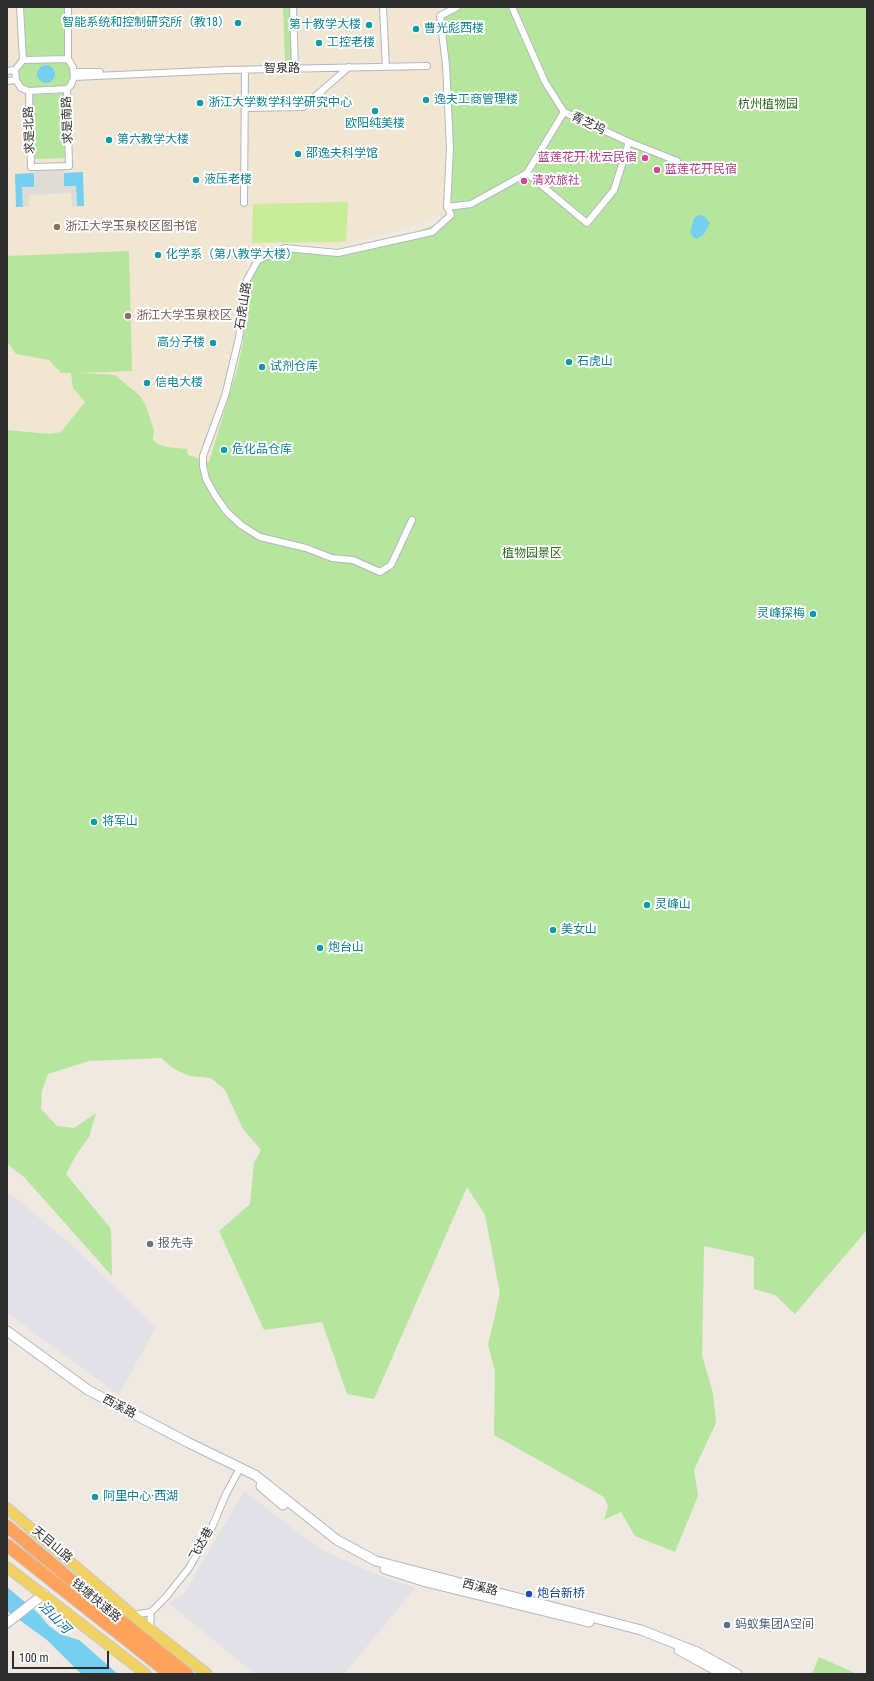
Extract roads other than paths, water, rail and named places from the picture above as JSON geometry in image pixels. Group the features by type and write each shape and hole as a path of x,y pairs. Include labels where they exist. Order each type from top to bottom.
{"highway":[{"path":"7,1522 29,1543"},
{"name":"钱塘快速路","path":"7,1526 101,1605 187,1674"},
{"name":"钱塘快速路","path":"7,1546 170,1674"},
{"path":"7,1553 60,1588"}],"main road":[{"name":"西溪路","path":"7,1331 88,1390 255,1475 337,1540 376,1561 641,1630 697,1652 737,1674"},
{"name":"西溪路","path":"240,1468 270,1495 335,1545 375,1566 426,1582 643,1637 680,1650 722,1674"},
{"name":"天目山路","path":"7,1508 150,1629 208,1674"},
{"path":"7,1567 146,1674"},
{"path":"7,1623 44,1594"}],"street":[{"path":"7,81 16,80 15,70 22,60 20,7"},
{"path":"68,7 68,59 74,74"},
{"path":"293,7 295,70"},
{"path":"383,7 386,67"},
{"name":"石虎山路","path":"412,520 391,564 380,572 353,560 332,558 306,548 260,537 241,525 226,511 218,500 206,479 203,466 203,456 225,396 238,346 247,280 258,260 284,248 338,253 432,232 451,216 447,207 450,148 446,65 440,16 457,7"},
{"name":"青芝坞","path":"512,7 545,82 564,112 630,142 677,161"},
{"path":"22,60 68,59"},
{"name":"智泉路","path":"74,74 136,74 427,66"},
{"path":"246,108 303,107 349,67"},
{"path":"7,71 15,70"},
{"path":"244,203 246,108 245,70"},
{"name":"求是南路","path":"31,167 69,166 67,89 71,85 74,74"},
{"name":"求是北路","path":"16,80 21,88 29,91 31,167"},
{"path":"29,91 67,89"},
{"path":"447,207 471,204 527,172 564,112"},
{"path":"527,172 587,223 614,190 630,142"},
{"name":"飞达巷","path":"151,1612 166,1597 189,1568 210,1532 226,1494 240,1468"},
{"path":"134,1615 151,1612 150,1629"}],"water":[{"path":"46,65 52,68 55,74 52,80 46,83 40,80 37,74 40,68"},
{"path":"83,172 84,206 77,206 76,186 64,186 64,173"},
{"path":"34,173 34,187 22,187 23,207 16,207 15,174"},
{"path":"699,215 704,216 710,223 704,234 697,239 693,237 690,232 694,218"},
{"path":"7,1587 38,1613 49,1626 60,1634 79,1640 118,1674 82,1674 78,1671 47,1640 7,1611"}],"place":[{"name":"智能系统和控制研究所（教18）","path":"238,23"},
{"name":"第十教学大楼","path":"369,25"},
{"name":"曹光彪西楼","path":"416,29"},
{"name":"工控老楼","path":"319,43"},
{"name":"逸夫工商管理楼","path":"426,100"},
{"name":"浙江大学数学科学研究中心","path":"200,103"},
{"name":"欧阳纯美楼","path":"375,111"},
{"name":"第六教学大楼","path":"109,140"},
{"name":"邵逸夫科学馆","path":"298,154"},
{"name":"蓝莲花开·枕云民宿","path":"645,158"},
{"name":"蓝莲花开民宿","path":"657,170"},
{"name":"液压老楼","path":"196,180"},
{"name":"清欢旅社","path":"524,181"},
{"name":"浙江大学玉泉校区图书馆","path":"57,227"},
{"name":"化学系（第八教学大楼）","path":"158,255"},
{"name":"浙江大学玉泉校区","path":"128,316"},
{"name":"高分子楼","path":"213,343"},
{"name":"石虎山","path":"569,362"},
{"name":"试剂仓库","path":"262,367"},
{"name":"信电大楼","path":"147,383"},
{"name":"危化品仓库","path":"224,450"},
{"name":"灵峰探梅","path":"813,614"},
{"name":"将军山","path":"94,822"},
{"name":"灵峰山","path":"647,905"},
{"name":"美女山","path":"553,930"},
{"name":"炮台山","path":"320,948"},
{"name":"报先寺","path":"150,1244"},
{"name":"阿里中心·西湖","path":"95,1497"},
{"name":"炮台新桥","path":"529,1594"},
{"name":"蚂蚁集团A空间","path":"727,1625"}],"park label":[{"name":"杭州植物园","path":"768,105"},
{"name":"植物园景区","path":"532,554"}],"water label":[{"name":"沿山河","path":"54,1618"}]}
